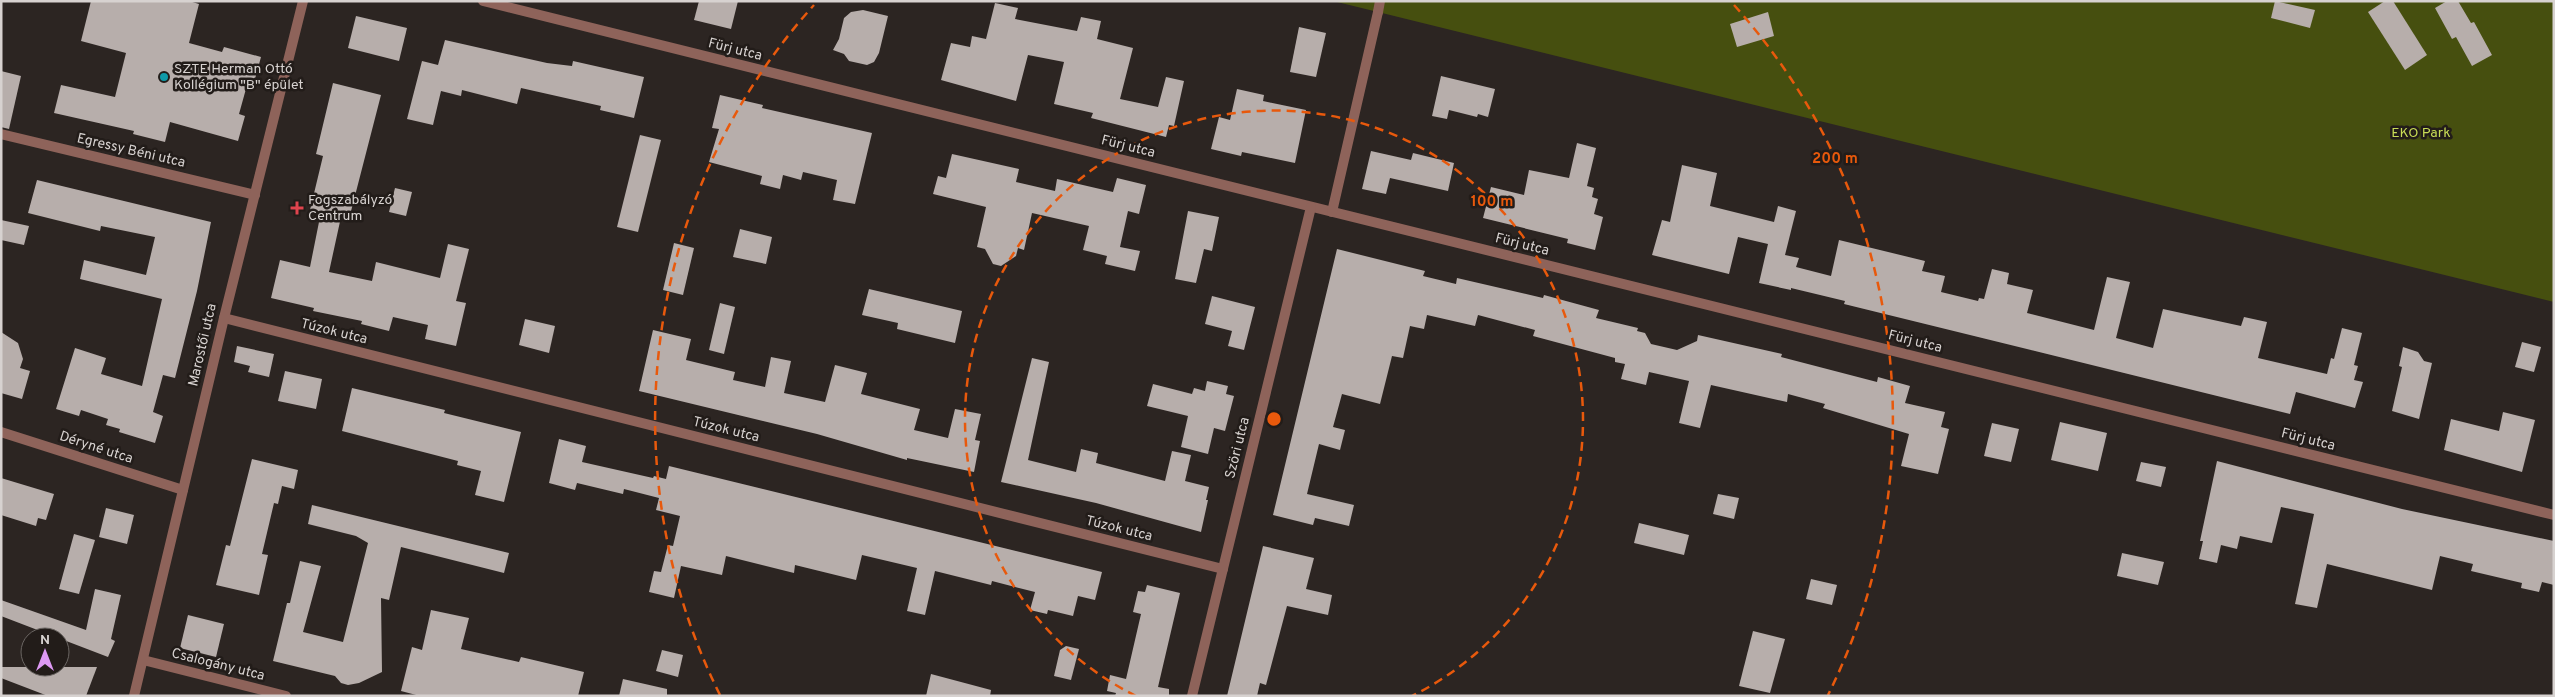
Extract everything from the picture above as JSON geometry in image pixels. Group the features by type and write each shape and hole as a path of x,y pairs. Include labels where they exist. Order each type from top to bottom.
{"street":[{"name":"Marostői utca","path":"134,696 224,318 303,1"},
{"name":"Fürj utca","path":"483,1 2554,515"},
{"path":"1332,212 1380,1"},
{"name":"Egressy Béni utca","path":"1,134 255,195"},
{"name":"Szöri utca","path":"1192,696 1311,207"},
{"name":"Túzok utca","path":"224,318 1222,569"},
{"name":"Déryné utca","path":"1,432 183,490"},
{"name":"Csalogány utca","path":"143,660 286,696"}],"green space":[{"name":"EKO Park","path":"1333,1 2554,1 2554,302 1378,12"}],"building":[{"path":"91,1 189,1 199,4 189,43 222,52 224,47 261,57 255,79 249,78 239,114 245,116 238,141 170,122 165,142 133,134 134,131 54,113 61,85 115,97 126,53 81,41"},
{"path":"699,1 738,1 731,29 694,20"},
{"path":"2275,1 2315,10 2310,28 2271,18"},
{"path":"2385,1 2393,1 2427,55 2405,70 2368,12"},
{"path":"2447,1 2458,1 2471,23 2474,22 2492,55 2472,66 2456,37 2452,39 2435,8"},
{"path":"995,3 1018,8 1015,19 1077,31 1081,17 1101,21 1097,39 1133,48 1120,99 1158,107 1166,77 1184,81 1174,126 1169,125 1166,137 1091,118 1093,113 1054,104 1064,62 1028,55 1016,101 941,80 951,43 970,47 972,36 986,39"},
{"path":"863,10 888,16 879,53 874,62 867,65 849,61 844,54 833,50 839,39 844,18 851,12"},
{"path":"1768,12 1774,36 1737,47 1730,24"},
{"path":"356,16 407,28 399,61 348,48"},
{"path":"1299,27 1326,33 1316,77 1290,72"},
{"path":"445,40 547,63 572,66 573,61 644,77 634,118 600,110 601,106 521,88 517,104 462,90 461,96 441,91 433,125 407,119 422,61 438,65"},
{"path":"1,71 21,76 9,129 1,127"},
{"path":"1441,76 1495,89 1488,117 1478,114 1477,117 1449,110 1447,119 1432,116"},
{"path":"333,83 381,95 349,219 341,217 329,272 372,281 376,262 440,278 448,244 469,249 456,301 466,303 456,346 425,339 428,325 393,317 389,331 361,324 362,321 313,311 314,308 271,298 280,260 310,267 321,212 310,210 323,156 316,154"},
{"path":"1237,89 1264,95 1263,101 1306,110 1295,163 1242,152 1241,156 1211,149 1219,117 1230,120"},
{"path":"720,95 763,105 762,108 872,133 855,204 833,200 837,180 803,172 801,180 783,175 780,189 760,184 762,176 709,162 719,129 712,128"},
{"path":"640,135 661,140 638,232 617,227"},
{"path":"1577,143 1596,148 1587,186 1594,188 1592,197 1598,199 1594,214 1603,217 1595,250 1567,243 1568,239 1483,218 1491,187 1524,195 1529,170 1569,178"},
{"path":"1371,151 1411,160 1413,153 1454,163 1448,191 1390,178 1386,194 1362,189"},
{"path":"952,154 1019,169 1016,182 1055,191 1057,179 1113,192 1117,178 1146,185 1139,214 1128,211 1120,247 1140,251 1135,271 1105,264 1107,256 1083,250 1089,226 1032,213 1024,250 1018,248 1016,256 1001,266 993,264 985,249 977,247 986,207 933,194 938,176 946,178"},
{"path":"1682,165 1717,173 1710,206 1774,222 1778,206 1796,211 1785,255 1799,258 1796,267 1831,276 1839,240 1925,261 1922,271 1945,276 1941,292 1978,301 1979,298 1984,299 1992,269 2009,273 2007,284 2033,290 2027,313 2094,330 2107,277 2130,282 2116,338 2153,348 2163,309 2241,326 2244,317 2267,322 2258,358 2327,374 2331,358 2334,359 2342,328 2362,333 2354,365 2358,366 2354,380 2363,382 2355,408 2296,392 2290,414 1844,304 1845,301 1791,288 1791,290 1759,283 1768,244 1738,237 1729,274 1652,255 1662,220 1670,222"},
{"path":"37,180 211,222 197,291 175,378 163,375 153,412 163,416 155,443 119,432 120,429 106,425 108,419 81,410 79,416 56,409 75,348 106,358 101,374 142,386 162,299 80,279 84,260 146,275 155,237 101,226 100,231 28,213"},
{"path":"395,188 412,192 406,216 389,212"},
{"path":"1188,211 1219,217 1212,251 1204,249 1196,283 1175,279"},
{"path":"1,220 29,226 24,245 1,240"},
{"path":"740,229 772,237 766,264 733,257"},
{"path":"674,243 694,248 683,295 663,290"},
{"path":"1337,249 1425,271 1423,276 1456,284 1457,278 1543,298 1544,295 1599,310 1596,318 1638,328 1637,331 1645,333 1651,344 1677,350 1697,341 1698,335 1782,354 1781,357 1877,382 1878,377 1910,386 1905,403 1945,412 1941,427 1949,429 1938,474 1901,466 1909,434 1823,408 1825,404 1788,394 1787,402 1711,385 1700,428 1679,423 1689,381 1649,372 1646,385 1621,379 1625,364 1615,362 1615,358 1533,336 1535,330 1478,315 1475,326 1427,315 1424,329 1410,326 1403,358 1392,356 1380,404 1342,394 1333,427 1345,430 1340,450 1319,444 1307,494 1354,505 1349,526 1315,518 1313,525 1273,515"},
{"path":"869,289 962,311 955,343 897,329 898,323 862,315"},
{"path":"1212,296 1255,307 1244,350 1228,346 1232,331 1205,324"},
{"path":"720,303 735,307 724,354 709,350"},
{"path":"525,319 555,326 549,353 519,345"},
{"path":"653,330 691,339 686,360 735,372 733,380 765,387 771,357 791,361 784,393 825,402 835,365 867,373 861,394 920,409 914,430 948,438 955,409 981,414 975,440 980,441 974,472 907,458 907,460 817,434 639,391"},
{"path":"1,332 18,343 23,359 20,368 30,371 22,399 1,393"},
{"path":"2522,342 2541,347 2534,372 2515,367"},
{"path":"237,346 274,354 269,377 248,372 250,366 234,362"},
{"path":"2403,347 2418,352 2424,361 2432,363 2419,419 2392,411 2402,367 2399,366"},
{"path":"1032,358 1049,362 1028,460 1076,472 1081,449 1098,453 1096,463 1165,481 1172,451 1191,455 1185,481 1209,487 1201,532 1096,503 1001,482"},
{"path":"285,371 322,379 316,409 278,401"},
{"path":"1207,381 1228,386 1226,394 1234,396 1225,431 1214,428 1208,454 1181,447 1188,416 1147,406 1153,384 1192,394 1194,388 1205,391"},
{"path":"352,388 445,410 444,413 521,432 504,502 475,495 481,471 457,465 458,461 342,431"},
{"path":"2503,412 2535,420 2522,472 2444,450 2451,419 2499,431"},
{"path":"2060,422 2107,433 2098,471 2051,460"},
{"path":"1992,423 2019,429 2011,462 1984,456"},
{"path":"559,439 586,446 582,462 653,478 654,476 666,479 669,466 1102,572 1095,600 1078,596 1073,616 1048,610 1047,614 1030,610 1035,592 992,581 991,585 935,571 925,615 907,611 917,568 862,555 856,580 795,565 794,573 726,556 722,575 681,566 674,598 649,592 654,571 661,572 668,545 673,546 680,516 656,510 659,498 624,489 623,494 577,483 575,490 549,483"},
{"path":"252,459 298,470 294,489 282,486 278,504 274,503 262,554 268,555 259,595 216,585 226,545 230,546"},
{"path":"2217,461 2402,509 2554,541 2554,585 2542,582 2539,592 2521,588 2522,583 2471,571 2473,564 2440,556 2432,590 2327,564 2317,608 2295,604 2314,514 2281,507 2272,543 2240,536 2237,549 2221,545 2217,563 2199,559 2203,541 2200,541"},
{"path":"2141,462 2166,467 2161,487 2136,481"},
{"path":"1,478 54,494 46,520 38,518 36,526 1,515"},
{"path":"1718,494 1739,498 1734,519 1713,514"},
{"path":"312,505 509,553 504,573 401,547 389,600 381,598 382,672 359,683 348,685 341,683 335,676 273,661 287,603 290,603 300,561 321,566 303,632 343,642 368,543 356,536 308,524"},
{"path":"106,508 134,515 127,544 99,537"},
{"path":"1639,523 1689,535 1684,555 1634,543"},
{"path":"74,534 95,540 79,594 59,589"},
{"path":"1263,546 1314,558 1306,589 1332,595 1328,615 1287,606 1266,685 1260,683 1257,696 1227,696"},
{"path":"2122,553 2164,562 2158,585 2117,576"},
{"path":"1811,579 1837,585 1832,605 1806,599"},
{"path":"1147,585 1180,593 1158,687 1169,689 1169,696 1115,696 1116,693 1107,691 1110,675 1126,679 1141,614 1133,612 1138,591 1145,592"},
{"path":"95,589 121,595 111,639 115,641 108,657 70,642 70,627 30,627 1,616 1,600 86,630"},
{"path":"431,610 469,618 461,649 519,662 521,657 584,672 578,696 420,696 401,691 412,647 422,650"},
{"path":"188,615 224,624 216,657 180,648"},
{"path":"1753,631 1785,639 1770,693 1739,686"},
{"path":"1066,646 1079,649 1071,680 1054,676 1060,650"},
{"path":"662,650 683,655 678,677 656,671"},
{"path":"1,667 20,667 20,677 70,677 70,667 97,667 86,696 48,696 1,678"},
{"path":"931,674 991,690 990,696 926,696"},
{"path":"623,679 667,689 667,696 619,696"}],"place":[{"name":"SZTE Herman Ottó Kollégium \"B\" épület","path":"164,77"},
{"name":"Fogszabályzó Centrum","path":"297,208"}]}
